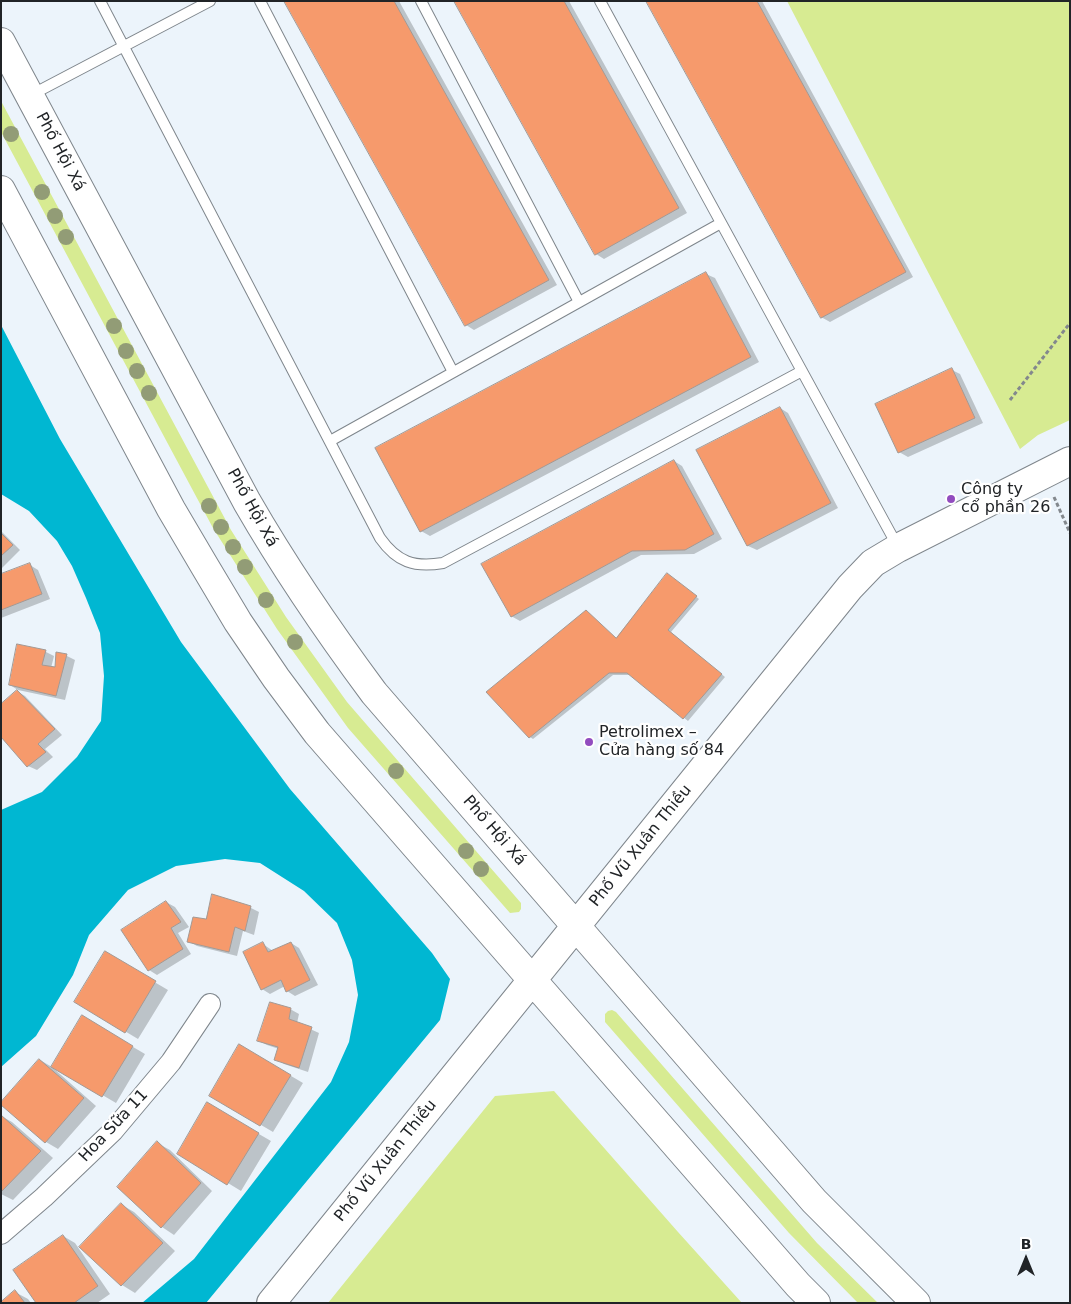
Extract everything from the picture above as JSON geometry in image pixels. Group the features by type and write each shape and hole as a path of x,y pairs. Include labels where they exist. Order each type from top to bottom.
{"main road":[{"name":"Phố Hội Xá","path":"1,42 247,502 275,551 306,599 374,692 660,1024 814,1201 916,1303"},
{"path":"1,190 172,509 209,574 260,654 317,733 798,1285 816,1303"},
{"name":"Phố Vũ Xuân Thiều","path":"271,1303 850,587 872,563 1070,460"}],"street":[{"name":"Hoa Sữa 11","path":"1,1234 44,1197 113,1131 172,1062 210,1004"}],"lane":[{"path":"100,1 380,538 388,549 407,562 429,566 443,563 802,372"},
{"path":"30,96 210,1"},
{"path":"260,1 453,372"},
{"path":"421,1 579,302"},
{"path":"600,1 898,548"},
{"path":"330,440 721,223"}],"path":[{"path":"1010,400 1070,323"},
{"path":"1043,474 1070,533"}],"green space":[{"path":"787,1 1070,1 1070,420 1038,435 1020,449"},
{"path":"1,101 231,530 286,617 347,702 521,903 519,912 510,913 348,728 277,629 213,528 1,132"},
{"path":"612,1010 616,1012 817,1243 878,1303 858,1303 789,1233 605,1022 605,1014"},
{"path":"554,1091 742,1303 328,1303 495,1096"}],"water":[{"path":"1,325 60,439 181,642 290,789 432,953 450,979 440,1020 206,1303 142,1303 194,1259 331,1082 349,1042 358,995 352,960 337,923 304,891 260,863 225,859 176,866 128,890 89,935 73,975 36,1036 1,1067 1,810 42,792 77,757 101,721 104,676 100,633 72,566 57,541 29,511 1,494"}],"building":[{"path":"284,1 394,1 549,280 465,326"},
{"path":"454,1 564,1 679,208 595,255"},
{"path":"646,1 757,1 906,272 821,318"},
{"path":"706,272 751,357 420,532 375,448"},
{"path":"952,368 975,418 898,453 875,404"},
{"path":"780,407 831,503 747,546 696,450"},
{"path":"674,460 714,534 685,550 632,551 511,617 481,564"},
{"path":"1,533 13,545 1,556"},
{"path":"30,563 42,594 1,610 1,574"},
{"path":"667,573 697,596 668,630 722,674 683,719 627,673 609,673 529,738 486,692 586,610 616,638"},
{"path":"17,644 46,650 42,665 55,667 56,652 67,654 56,696 9,685"},
{"path":"17,690 55,729 38,744 46,752 27,767 1,737 1,704"},
{"path":"212,894 251,906 245,931 235,927 229,952 187,942 193,917 206,919"},
{"path":"166,901 181,922 171,928 183,949 148,971 121,930"},
{"path":"263,942 268,952 291,942 310,980 286,992 281,980 261,990 243,952"},
{"path":"105,951 156,981 125,1033 74,1002"},
{"path":"270,1002 291,1008 289,1019 312,1027 299,1068 274,1060 278,1047 257,1041"},
{"path":"82,1015 133,1046 102,1097 51,1067"},
{"path":"239,1044 291,1075 260,1126 209,1096"},
{"path":"39,1059 84,1098 45,1143 1,1105 1,1102"},
{"path":"207,1102 259,1133 227,1185 177,1154"},
{"path":"1,1115 41,1151 1,1192"},
{"path":"157,1141 201,1183 161,1228 117,1187"},
{"path":"121,1203 163,1243 121,1286 79,1247"},
{"path":"63,1235 98,1286 74,1303 36,1303 13,1270"},
{"path":"15,1290 25,1303 1,1303 1,1302"}],"place":[{"name":"Công ty cổ phần 26","path":"951,499"},
{"name":"Petrolimex – Cửa hàng số 84","path":"589,742"}]}
